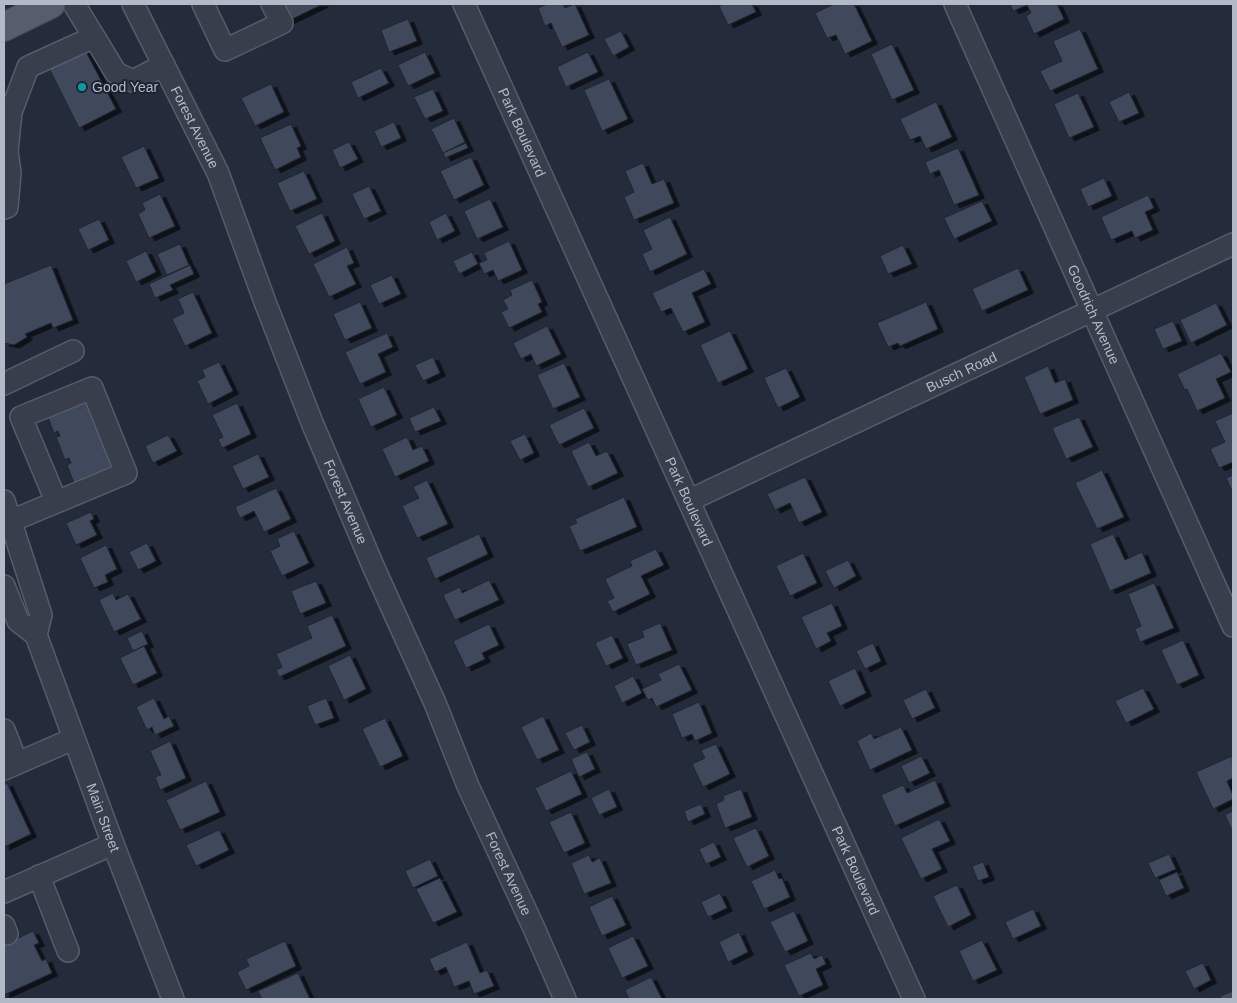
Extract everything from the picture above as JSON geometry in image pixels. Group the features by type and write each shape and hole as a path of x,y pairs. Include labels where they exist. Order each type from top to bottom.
{"main road":[{"path":"4,27 51,4"}],"street":[{"path":"74,4 116,73 133,81 164,65"},
{"name":"Forest Avenue","path":"133,4 218,173 265,302 313,425 374,568 435,702 468,786 534,926 565,999"},
{"path":"203,4 226,50 282,23 272,4"},
{"name":"Park Boulevard","path":"464,4 690,500 914,999"},
{"name":"Goodrich Avenue","path":"954,4 1093,310 1233,626"},
{"path":"4,208 8,207 10,173 5,153 11,112 28,67 94,37"},
{"name":"Busch Road","path":"690,500 1233,244"},
{"path":"4,384 73,351"},
{"path":"7,511 56,502 126,473 92,388 21,417 56,502"},
{"name":"Main Street","path":"7,511 41,615 36,636"},
{"name":"Main Street","path":"4,586 18,621 36,636 173,999"},
{"path":"4,730 10,766 73,738"},
{"path":"4,892 113,844"},
{"path":"39,876 68,951"}],"building":[{"path":"279,4 323,4 288,21"},
{"path":"547,4 563,4 565,8 575,4 589,35 562,47 551,23 545,26 538,8"},
{"path":"724,4 752,4 756,12 728,25 719,6"},
{"path":"834,4 854,4 872,41 845,54 836,35 827,38 815,13"},
{"path":"1010,4 1057,4 1064,19 1034,34 1026,16 1031,13 1027,5 1013,11"},
{"path":"408,19 417,41 389,52 381,30"},
{"path":"1080,29 1098,69 1050,91 1040,71 1062,61 1053,41"},
{"path":"621,31 629,47 613,56 604,39"},
{"path":"892,44 914,90 892,100 871,54"},
{"name":"Good Year","path":"84,48 116,109 79,128 48,66"},
{"path":"425,52 435,73 408,86 398,65"},
{"path":"588,52 598,72 566,87 557,67"},
{"path":"381,68 389,83 358,98 351,82"},
{"path":"609,79 628,119 602,131 584,90"},
{"path":"271,84 284,112 255,126 241,98"},
{"path":"433,89 443,111 425,119 414,97"},
{"path":"1129,92 1139,113 1119,122 1109,102"},
{"path":"1078,93 1094,127 1069,138 1054,104"},
{"path":"936,102 952,137 926,149 920,136 910,140 900,119"},
{"path":"454,118 465,142 443,153 431,129"},
{"path":"394,122 401,138 381,147 374,131"},
{"path":"291,124 301,146 297,148 301,157 275,170 260,138"},
{"path":"349,142 358,159 340,168 332,150"},
{"path":"466,143 468,148 445,158 443,153"},
{"path":"144,146 159,178 136,188 121,157"},
{"path":"958,148 979,195 954,205 939,170 930,174 925,162"},
{"path":"471,157 484,185 454,200 440,171"},
{"path":"643,163 652,184 664,179 674,203 634,220 624,197 634,192 625,171"},
{"path":"304,171 317,199 290,211 277,183"},
{"path":"1104,178 1112,196 1088,207 1080,189"},
{"path":"369,186 381,211 364,219 352,194"},
{"path":"160,194 175,226 149,238 138,214 145,210 142,203"},
{"path":"1148,195 1154,208 1145,212 1153,230 1135,238 1132,231 1111,240 1101,217"},
{"path":"490,199 503,227 477,239 464,211"},
{"path":"982,201 992,221 954,239 944,218"},
{"path":"322,213 335,241 309,254 295,226"},
{"path":"446,213 455,231 437,240 429,222"},
{"path":"670,217 687,254 650,272 642,254 652,249 643,230"},
{"path":"99,219 109,240 88,250 78,229"},
{"path":"509,241 522,270 498,281 493,270 484,274 479,263 487,260 484,253"},
{"path":"180,244 189,265 167,275 157,254"},
{"path":"903,245 912,264 888,274 880,256"},
{"path":"347,247 354,263 347,266 356,284 329,297 313,264"},
{"path":"146,251 156,272 136,282 126,261"},
{"path":"472,252 478,264 459,274 453,261"},
{"path":"51,265 73,320 53,328 51,323 25,334 27,337 14,345 4,343 4,284"},
{"path":"190,265 194,274 170,285 173,290 155,298 149,284"},
{"path":"1018,268 1028,290 982,311 972,289"},
{"path":"704,269 711,284 692,293 705,322 683,332 671,308 661,312 652,293"},
{"path":"392,275 401,294 379,304 370,285"},
{"path":"532,280 542,302 538,304 542,312 509,328 501,312 508,309 503,300 512,295 510,290"},
{"path":"193,292 212,333 185,346 172,319 184,313 178,299"},
{"path":"360,302 372,328 345,340 333,314"},
{"path":"926,302 938,329 900,346 898,343 888,347 877,323"},
{"path":"1216,303 1227,325 1191,343 1180,320"},
{"path":"1173,321 1182,341 1163,349 1154,329"},
{"path":"547,326 561,354 536,366 531,354 521,359 513,343"},
{"path":"730,331 748,369 718,383 700,345"},
{"path":"387,333 393,347 378,354 386,372 360,384 345,352"},
{"path":"1221,353 1231,372 1216,379 1225,398 1197,411 1187,389 1185,390 1177,374"},
{"path":"433,357 440,373 423,381 415,365"},
{"path":"219,362 233,391 208,404 197,381 205,377 202,370"},
{"path":"564,363 580,397 553,409 537,375"},
{"path":"1048,366 1055,383 1065,379 1073,400 1040,414 1024,377"},
{"path":"786,368 800,397 778,408 764,378"},
{"path":"384,387 397,415 371,427 358,399"},
{"path":"85,394 116,472 76,488 67,465 71,463 69,458 65,460 56,437 60,436 58,431 54,433 45,410"},
{"path":"237,403 251,434 222,448 218,439 223,437 212,415"},
{"path":"434,407 441,421 415,432 409,418"},
{"path":"584,408 594,428 559,445 549,425"},
{"path":"1233,413 1233,462 1219,468 1210,449 1225,442 1215,421"},
{"path":"1079,417 1093,447 1066,459 1052,428"},
{"path":"525,434 534,453 520,460 510,441"},
{"path":"168,435 177,451 153,463 145,446"},
{"path":"407,437 413,450 422,446 429,461 395,477 382,449"},
{"path":"589,442 596,456 607,451 618,473 588,487 571,451"},
{"path":"258,454 269,477 243,489 232,466"},
{"path":"1102,470 1124,517 1097,529 1075,483"},
{"path":"1233,475 1233,493 1226,478"},
{"path":"805,477 822,512 799,523 790,503 775,510 767,494"},
{"path":"427,480 448,524 417,538 402,506 419,498 413,487"},
{"path":"276,488 291,519 264,532 254,511 240,518 235,507"},
{"path":"624,497 637,527 580,551 569,526 577,523 575,519"},
{"path":"91,512 94,519 90,521 97,535 76,545 66,523"},
{"path":"294,531 309,563 282,576 270,551 280,546 277,539"},
{"path":"479,534 488,554 435,579 426,558"},
{"path":"1113,534 1125,560 1142,552 1151,573 1110,591 1090,544"},
{"path":"147,543 156,561 138,570 129,552"},
{"path":"106,545 117,569 105,575 108,582 94,588 80,558"},
{"path":"656,549 664,565 641,576 650,594 613,612 607,601 614,598 605,579 632,566 630,561"},
{"path":"803,553 817,583 790,596 776,566"},
{"path":"848,560 856,576 834,588 825,571"},
{"path":"489,580 499,600 455,620 443,595 460,587 462,593"},
{"path":"316,581 326,603 300,614 291,591"},
{"path":"1154,583 1174,628 1140,642 1135,629 1141,626 1128,594"},
{"path":"113,593 116,600 128,594 141,619 114,632 99,600"},
{"path":"832,603 842,626 827,633 831,641 816,649 801,617"},
{"path":"332,615 346,646 279,677 276,670 282,667 276,654 312,638 307,626"},
{"path":"660,623 672,650 636,665 627,644 644,637 642,631"},
{"path":"489,624 499,645 482,653 485,659 466,668 453,641"},
{"path":"142,631 148,644 133,651 127,638"},
{"path":"612,635 623,658 606,666 595,643"},
{"path":"1183,640 1199,675 1177,685 1161,650"},
{"path":"873,643 881,661 865,669 856,651"},
{"path":"144,646 157,673 133,685 120,658"},
{"path":"350,655 366,689 344,700 328,666"},
{"path":"679,664 692,690 656,707 652,698 648,700 642,689 661,680 658,674"},
{"path":"855,668 866,693 840,706 828,681"},
{"path":"633,676 642,693 622,703 614,686"},
{"path":"1143,688 1154,709 1126,723 1115,701"},
{"path":"926,689 935,708 912,719 903,700"},
{"path":"154,698 164,719 169,716 174,726 155,735 152,727 147,730 136,707"},
{"path":"326,698 334,718 315,725 307,706"},
{"path":"699,702 712,733 695,741 692,734 682,738 672,714"},
{"path":"543,716 559,750 537,760 521,727"},
{"path":"385,718 403,756 380,767 362,729"},
{"path":"582,725 590,742 574,750 565,733"},
{"path":"901,727 912,750 870,770 857,741 871,733 874,739"},
{"path":"170,741 186,778 160,790 155,777 161,775 150,751"},
{"path":"716,744 730,774 703,787 692,764 705,758 701,750"},
{"path":"587,752 595,769 579,777 571,759"},
{"path":"921,756 930,773 909,783 901,766"},
{"path":"1232,756 1233,778 1227,781 1233,799 1213,809 1196,772"},
{"path":"571,771 582,794 546,811 535,788"},
{"path":"935,780 945,803 895,826 881,795 903,785 907,793"},
{"path":"206,781 220,812 180,830 166,800"},
{"path":"7,783 31,834 4,847 4,785"},
{"path":"609,789 617,807 599,815 591,798"},
{"path":"741,789 752,817 725,828 716,804 724,800 723,796"},
{"path":"701,804 705,814 688,822 684,811"},
{"path":"1233,811 1233,833 1225,815"},
{"path":"571,812 585,843 564,853 549,822"},
{"path":"939,819 950,841 932,849 942,869 921,879 901,838"},
{"path":"756,828 769,856 747,867 733,838"},
{"path":"219,830 229,850 196,866 186,845"},
{"path":"714,842 721,857 706,864 699,849"},
{"path":"1169,854 1176,869 1155,878 1148,863"},
{"path":"589,855 592,862 600,858 611,883 584,894 571,863"},
{"path":"430,859 438,876 413,888 405,871"},
{"path":"983,862 989,877 978,881 972,866"},
{"path":"775,870 779,879 782,878 790,897 764,909 751,881"},
{"path":"1177,872 1184,888 1166,896 1159,880"},
{"path":"440,878 457,912 433,923 416,889"},
{"path":"957,885 971,915 948,927 933,896"},
{"path":"720,893 727,908 708,917 701,902"},
{"path":"612,896 626,925 602,936 589,907"},
{"path":"1033,909 1041,926 1013,939 1005,922"},
{"path":"794,911 808,941 785,952 770,922"},
{"path":"33,931 39,943 34,945 42,961 46,959 52,973 4,995 4,945"},
{"path":"739,932 748,952 728,962 719,942"},
{"path":"633,936 648,966 622,978 608,948"},
{"path":"982,940 997,970 973,981 959,951"},
{"path":"285,941 296,966 246,990 237,972 249,966 246,959"},
{"path":"467,942 480,973 487,970 494,986 474,994 469,981 454,987 446,967 435,972 429,959"},
{"path":"811,953 814,959 822,955 826,964 816,969 823,985 799,996 784,965"},
{"path":"1203,963 1211,980 1194,989 1185,971"},
{"path":"298,973 310,999 262,999 258,991"},
{"path":"651,977 662,999 629,999 625,990"},
{"path":"1233,991 1233,999 1221,999 1220,996"}],"place":[{"name":"Good Year","path":"82,87"}]}
